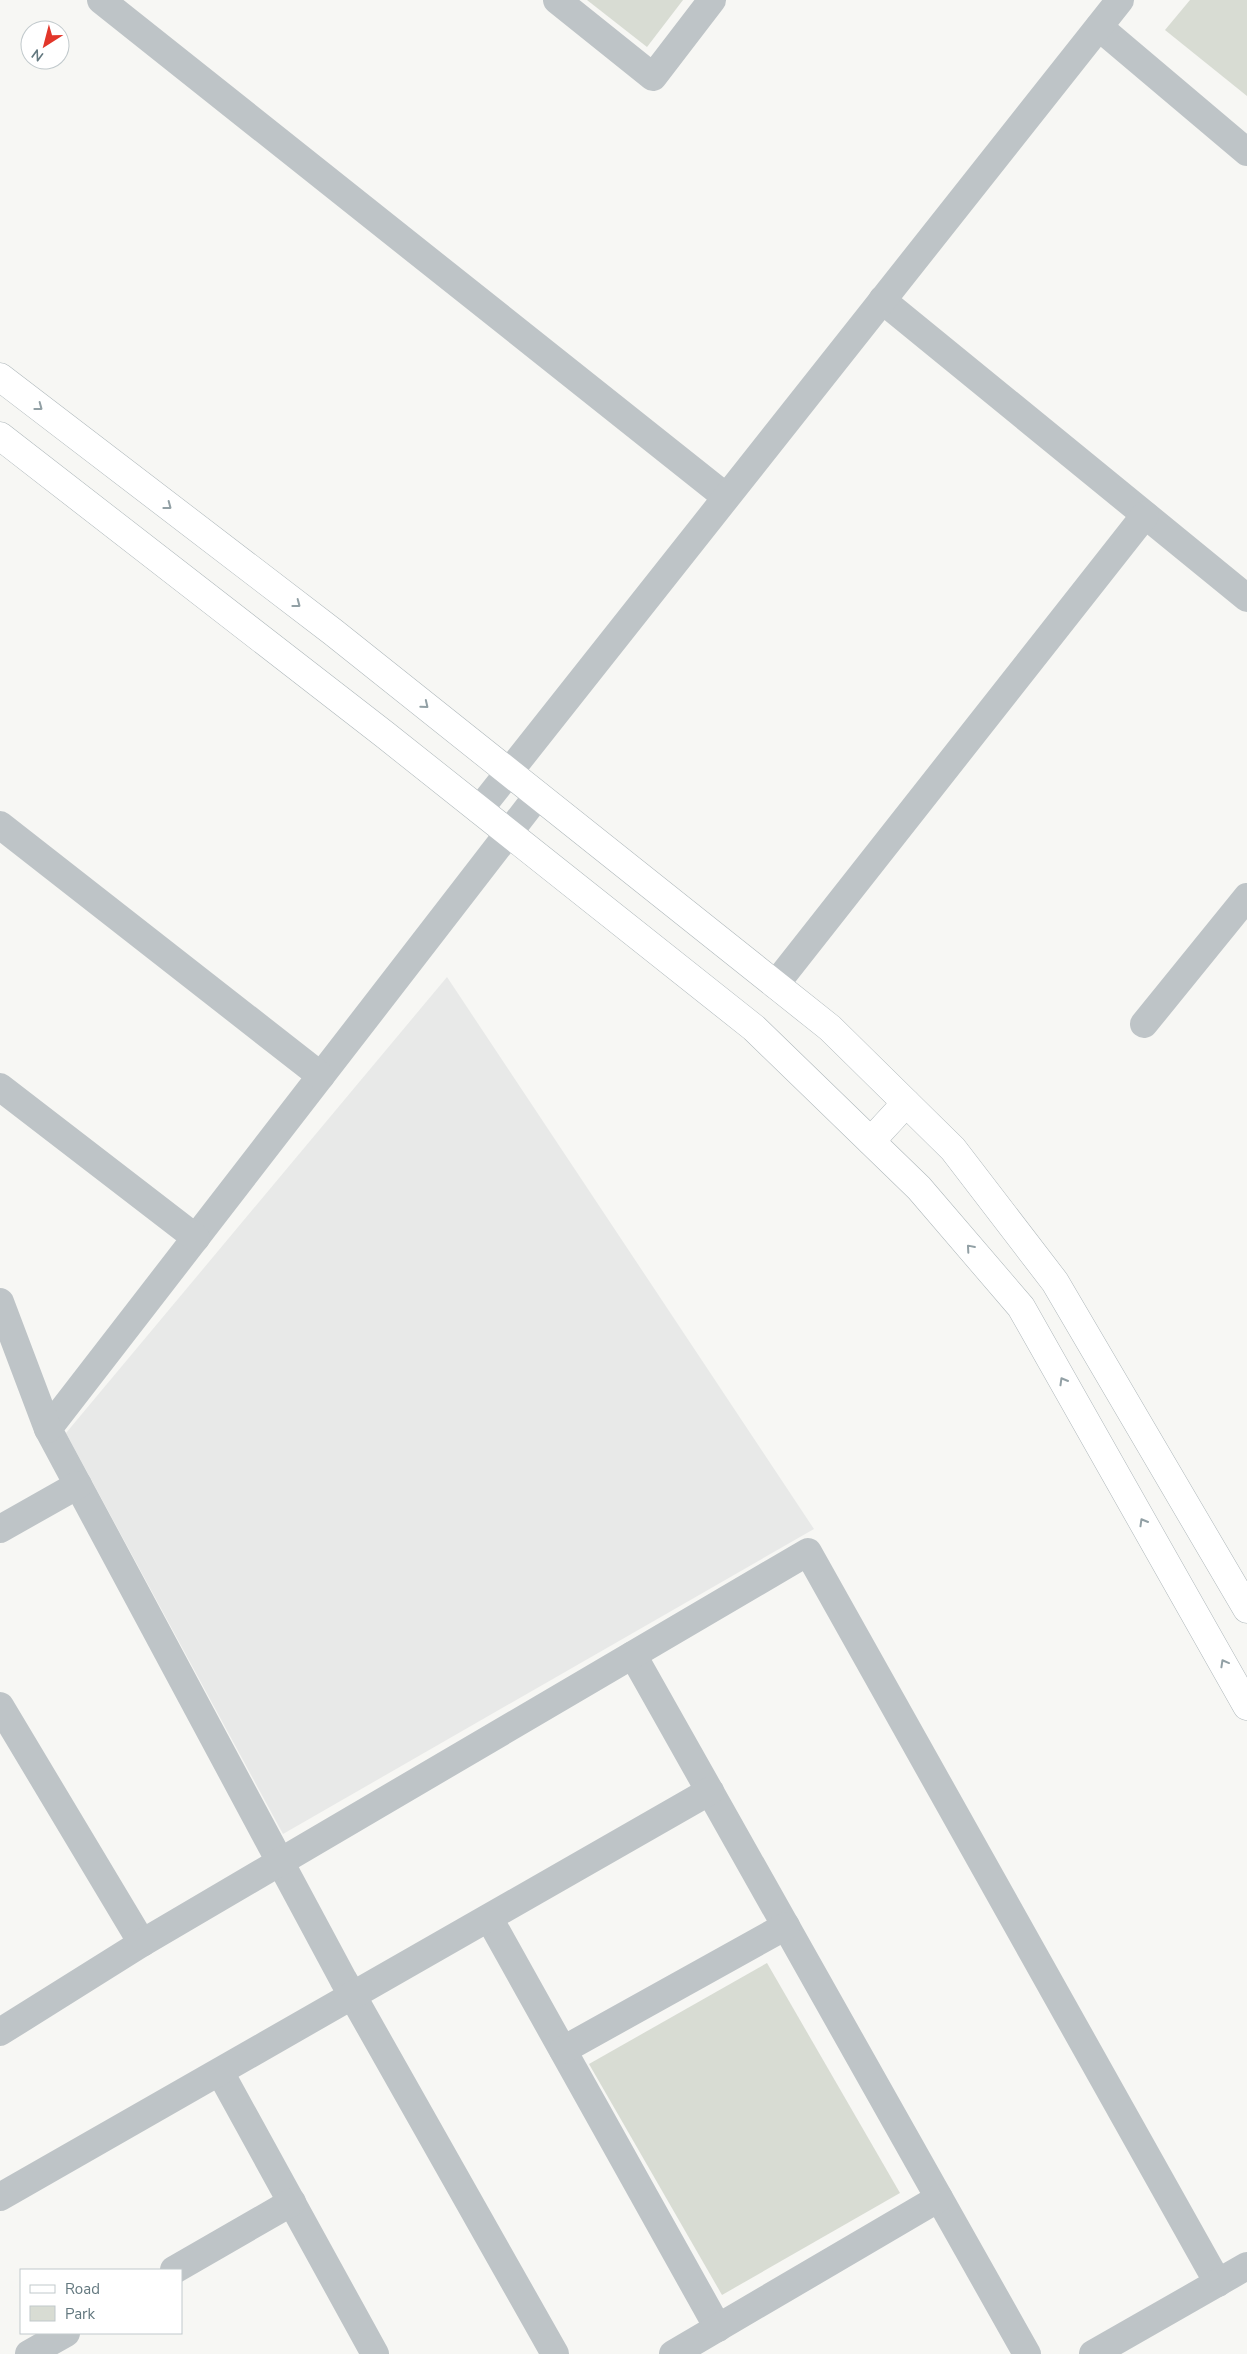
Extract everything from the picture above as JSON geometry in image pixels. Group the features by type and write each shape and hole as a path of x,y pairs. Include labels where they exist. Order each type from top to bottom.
{"street":[{"path":"101,0 726,497"},
{"path":"557,0 653,77 712,0"},
{"path":"479,810 1120,0"},
{"path":"1099,27 1247,152"},
{"path":"882,300 1247,598"},
{"path":"0,377 326,626 830,1028 953,1149 1055,1282 1247,1610"},
{"path":"0,436 509,833 754,1028 919,1188 1021,1307 1247,1706"},
{"path":"775,984 1145,515"},
{"path":"48,1429 538,795"},
{"path":"0,825 321,1076"},
{"path":"1144,1024 1245,903"},
{"path":"0,1087 196,1238"},
{"path":"871,1141 906,1103"},
{"path":"0,1302 48,1429 353,1996 555,2354"},
{"path":"0,1529 78,1485"},
{"path":"0,2032 142,1943 808,1552 1218,2283"},
{"path":"633,1655 1027,2354"},
{"path":"0,1706 142,1943"},
{"path":"0,2197 710,1791"},
{"path":"489,1918 718,2328"},
{"path":"563,2050 786,1926"},
{"path":"220,2072 375,2354"},
{"path":"673,2354 939,2198"},
{"path":"176,2269 292,2202"},
{"path":"1094,2354 1247,2266"},
{"path":"29,2354 64,2334"}],"shaded area":[{"path":"447,977 814,1529 283,1834 66,1433"}],"green space":[{"path":"587,0 683,0 647,47"},
{"path":"1190,0 1247,0 1247,96 1165,30"},
{"path":"767,1963 900,2193 722,2295 589,2064"}]}
